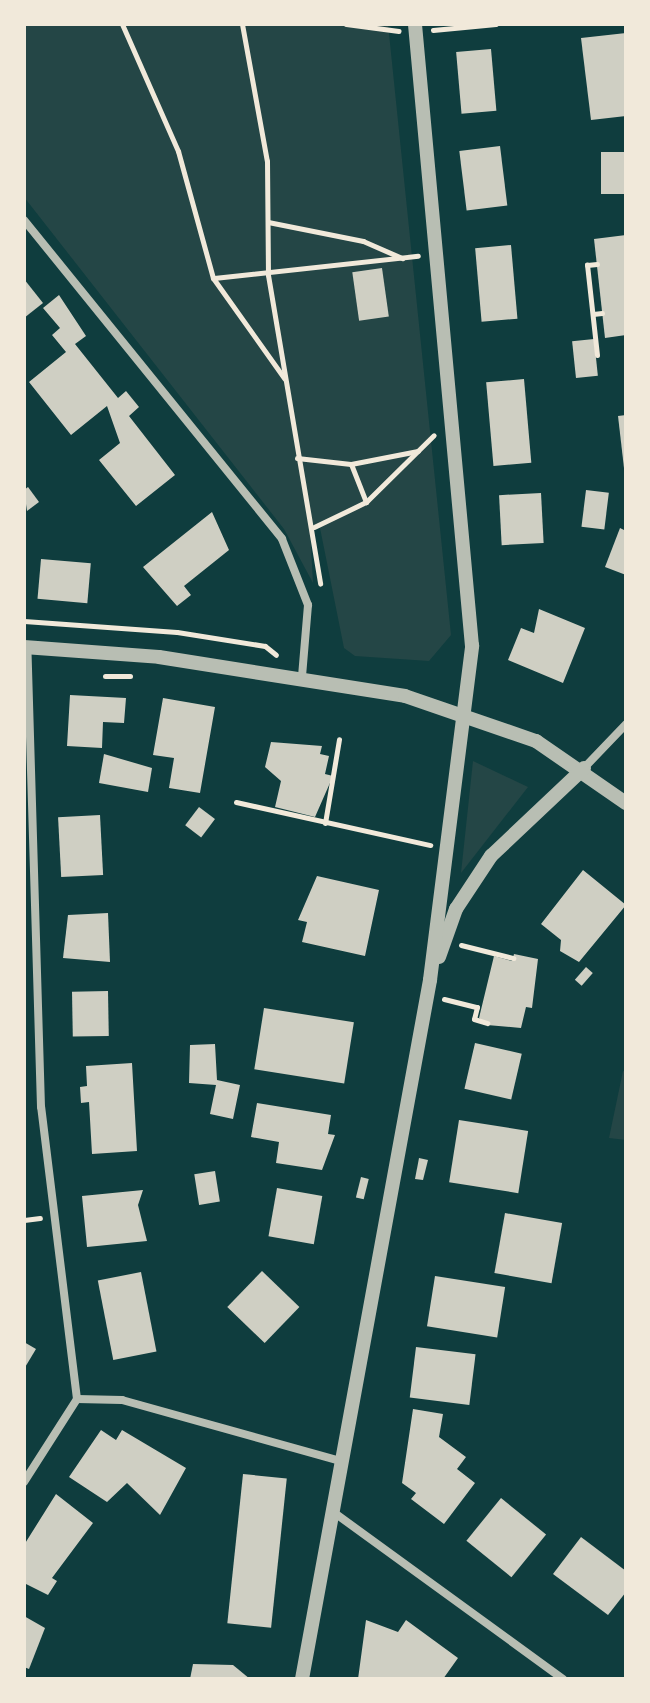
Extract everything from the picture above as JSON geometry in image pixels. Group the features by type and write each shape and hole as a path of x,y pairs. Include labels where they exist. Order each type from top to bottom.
{"street":[{"path":"302,1679 336,1514 430,980 461,711 472,646 416,28"},
{"path":"24,220 282,539 308,605 302,676"},
{"path":"24,1482 77,1399 41,1107 26,647 302,676 461,711 584,768 626,803"},
{"path":"430,980 456,909 491,856 626,724"},
{"path":"77,1399 122,1400 344,1462"},
{"path":"336,1514 563,1679"}],"path":[{"path":"122,24 178,151 213,278 287,382"},
{"path":"242,24 267,161 268,275 297,458 314,527 321,596 308,605"},
{"path":"346,24 416,28 496,24"},
{"path":"268,222 363,241 403,259"},
{"path":"213,278 268,275 436,254"},
{"path":"597,264 587,265 597,355"},
{"path":"593,314 602,313"},
{"path":"314,527 366,502 452,417"},
{"path":"297,458 351,464 418,451"},
{"path":"351,464 366,502"},
{"path":"325,823 339,739"},
{"path":"236,802 445,847"},
{"path":"476,949 513,958"},
{"path":"462,1004 477,1007 474,1019 487,1023"}],"shaded area":[{"path":"24,24 388,24 451,635 429,661 355,656 344,648 320,528 310,528 313,583 284,529 24,197"},
{"path":"473,761 528,787 461,873"},
{"path":"623,1071 626,1072 626,1140 609,1138"}],"building":[{"path":"626,33 626,116 591,120 581,38"},
{"path":"491,49 496,111 462,114 456,52"},
{"path":"500,146 507,206 467,211 459,151"},
{"path":"601,152 626,152 626,194 601,194"},
{"path":"626,235 626,335 605,338 594,239"},
{"path":"511,245 517,319 482,322 475,248"},
{"path":"382,268 389,317 359,321 352,272"},
{"path":"24,279 43,303 24,318"},
{"path":"59,295 86,336 75,344 118,398 126,391 139,407 129,416 175,475 136,506 99,460 120,443 107,406 71,435 29,382 66,352 52,335 60,328 43,308"},
{"path":"594,339 598,376 576,378 572,341"},
{"path":"524,379 531,463 493,466 486,382"},
{"path":"626,415 626,468 624,468 618,416"},
{"path":"28,487 39,502 27,511 24,490"},
{"path":"586,490 609,493 604,530 581,527"},
{"path":"541,493 544,543 502,545 499,495"},
{"path":"212,512 229,550 184,586 191,595 177,606 143,567"},
{"path":"620,528 626,531 626,575 605,567"},
{"path":"41,559 91,563 87,603 38,599"},
{"path":"539,609 585,628 563,683 508,660 521,628 534,633"},
{"path":"70,695 126,698 124,723 103,722 102,748 67,746"},
{"path":"163,698 215,707 200,793 169,788 174,758 153,755"},
{"path":"271,742 322,746 320,754 329,756 325,774 333,776 315,817 275,807 281,781 265,767"},
{"path":"104,754 152,768 148,792 99,783"},
{"path":"199,807 215,819 201,837 185,825"},
{"path":"100,815 103,875 61,877 58,817"},
{"path":"583,870 626,905 579,962 560,951 561,940 541,924"},
{"path":"317,876 379,890 365,956 302,942 307,922 298,920"},
{"path":"108,913 110,962 63,958 68,915"},
{"path":"514,954 538,959 532,1008 526,1007 521,1028 487,1025 479,1018 494,956 512,961"},
{"path":"586,967 593,973 582,986 575,980"},
{"path":"108,991 109,1036 73,1037 72,992"},
{"path":"264,1008 354,1022 344,1083 254,1069"},
{"path":"475,1043 522,1054 511,1100 464,1089"},
{"path":"215,1044 217,1080 240,1085 233,1119 210,1114 216,1085 189,1083 190,1045"},
{"path":"132,1063 137,1151 92,1154 89,1102 81,1103 80,1087 87,1086 86,1066"},
{"path":"257,1103 331,1115 328,1134 335,1135 322,1170 276,1163 279,1142 251,1137"},
{"path":"459,1120 528,1131 518,1193 449,1182"},
{"path":"419,1158 428,1160 423,1180 415,1179"},
{"path":"215,1171 220,1202 199,1205 194,1174"},
{"path":"361,1177 369,1179 364,1199 356,1197"},
{"path":"277,1188 322,1196 314,1244 268,1236"},
{"path":"143,1190 138,1205 147,1241 87,1247 82,1196"},
{"path":"505,1213 562,1223 552,1283 494,1273"},
{"path":"262,1271 299,1307 265,1343 227,1307"},
{"path":"141,1272 156,1352 113,1360 98,1280"},
{"path":"435,1276 505,1287 497,1337 427,1326"},
{"path":"24,1342 36,1349 24,1369"},
{"path":"416,1347 476,1354 469,1405 410,1398"},
{"path":"413,1409 443,1414 439,1437 466,1457 457,1469 475,1483 444,1524 411,1499 416,1493 402,1483"},
{"path":"101,1430 116,1440 122,1430 186,1468 160,1515 127,1483 107,1502 69,1477"},
{"path":"243,1474 287,1479 271,1628 227,1623"},
{"path":"56,1494 93,1523 52,1578 57,1581 48,1595 24,1583 24,1545"},
{"path":"501,1498 546,1535 511,1577 466,1541"},
{"path":"581,1537 626,1571 626,1592 608,1615 553,1574"},
{"path":"24,1616 45,1628 29,1669 24,1667"},
{"path":"366,1620 398,1632 406,1620 458,1658 443,1679 358,1679"},
{"path":"193,1664 233,1665 250,1679 190,1679"}]}
